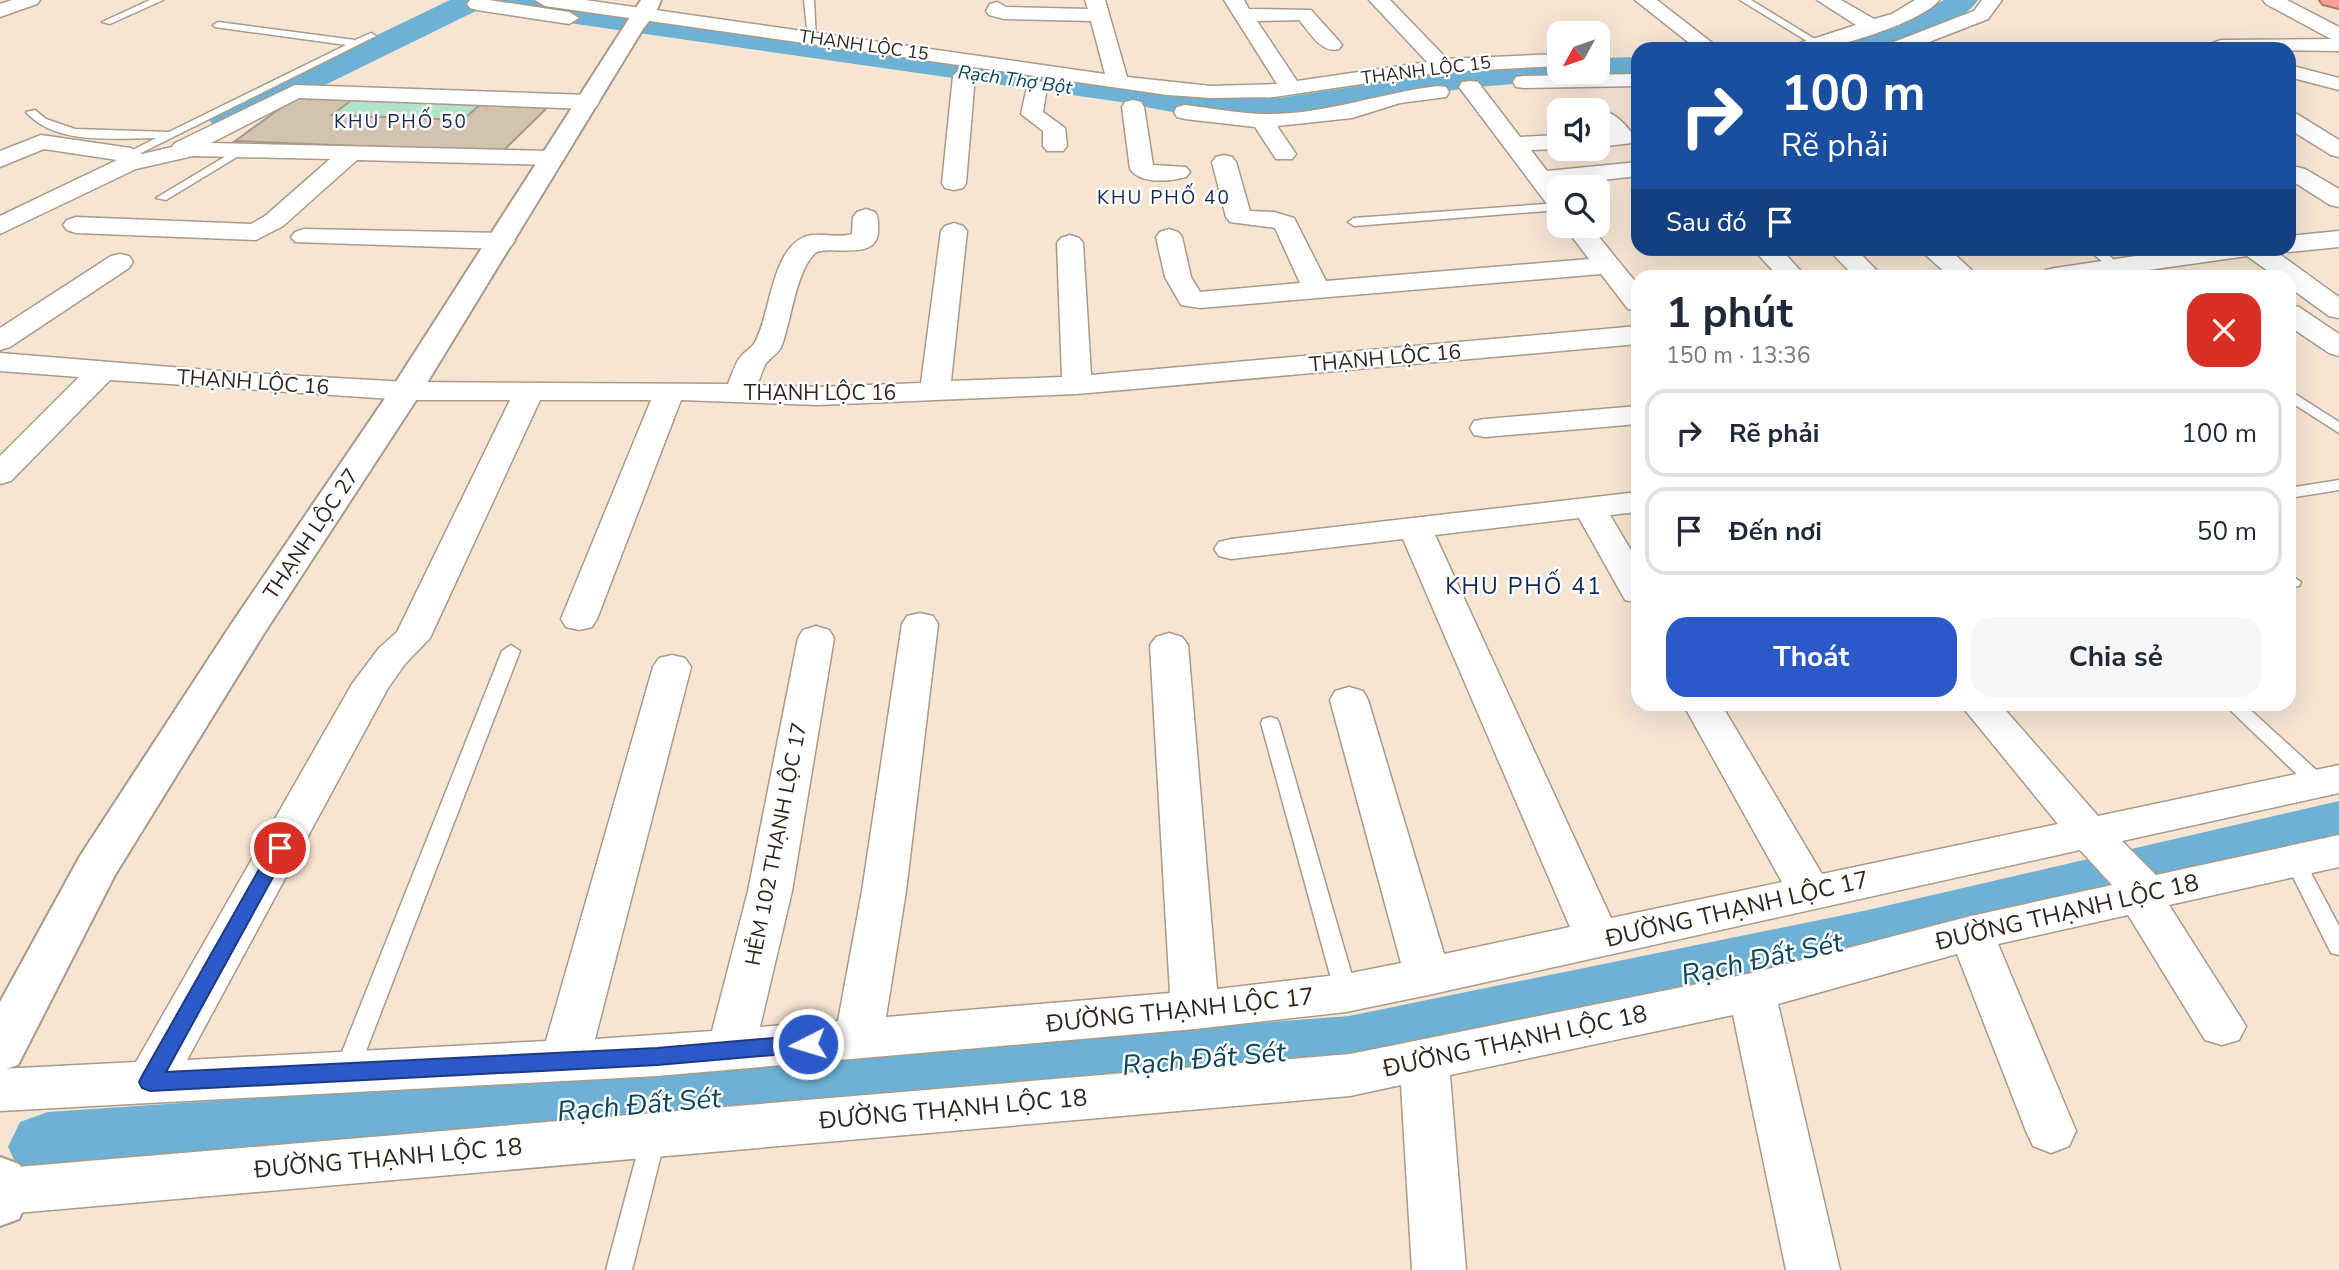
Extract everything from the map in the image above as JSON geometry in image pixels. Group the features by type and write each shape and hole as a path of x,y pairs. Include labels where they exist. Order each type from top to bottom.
{"street":[{"path":"0,11 30,0"},
{"name":"THẠNH LỘC 15","path":"545,0 826,47 927,70 1035,87 1133,107 1262,121 1352,111 1398,97 1470,87 1631,80"},
{"path":"1379,0 1442,66"},
{"path":"1645,0 1701,42"},
{"path":"1827,0 1904,42"},
{"path":"1826,42 1899,18 1929,0"},
{"path":"1916,42 1981,15 1992,0"},
{"path":"2276,2 2334,1"},
{"path":"2276,2 2339,35"},
{"name":"THẠNH LỘC 15","path":"477,5 643,18"},
{"path":"998,8 996,11 1004,13 1097,7 1118,82"},
{"path":"1239,8 1304,14 1332,45"},
{"path":"1239,8 1291,89"},
{"name":"THẠNH LỘC 27","path":"0,1050 96,868 244,635 406,391 643,18"},
{"path":"2296,45 2339,45"},
{"name":"THẠNH LỘC 15","path":"826,47 944,57 1118,82 1211,92 1291,89 1442,66 1547,60"},
{"path":"927,70 944,57"},
{"path":"2296,73 2339,84"},
{"path":"954,183 964,76"},
{"path":"1035,87 1032,114 1054,128 1055,146"},
{"path":"1470,87 1547,185"},
{"path":"0,226 129,159 172,144 295,91 588,102"},
{"path":"1133,107 1142,169 1153,173 1178,172"},
{"path":"1262,121 1284,154"},
{"path":"2296,123 2339,150"},
{"path":"0,135 129,159"},
{"path":"0,160 41,142"},
{"path":"1515,144 1547,143"},
{"path":"172,144 193,149 552,158"},
{"path":"76,225 256,233 274,221 351,153"},
{"path":"1224,162 1239,217 1275,218 1285,223 1317,290"},
{"path":"1543,179 1631,170"},
{"path":"2297,174 2339,200"},
{"path":"739,393 754,360 767,348 791,271 802,251 812,243 857,242 865,238 866,217"},
{"path":"936,391 954,230"},
{"path":"304,237 502,241"},
{"path":"1169,237 1178,277 1191,299 1200,300 1608,265"},
{"path":"1587,238 1631,294"},
{"path":"2296,243 2339,239"},
{"path":"1070,243 1076,385"},
{"path":"1773,256 1786,270"},
{"path":"1848,256 1863,270"},
{"path":"1941,256 1958,270"},
{"path":"2130,270 2194,256"},
{"path":"2206,256 2227,270"},
{"path":"2264,256 2284,270"},
{"path":"1,358 120,262"},
{"path":"2296,279 2339,310"},
{"path":"2296,318 2339,348"},
{"name":"THẠNH LỘC 16","path":"1,358 102,371 406,391 670,391 818,396 1076,385 1631,336"},
{"path":"0,474 102,371"},
{"path":"150,1082 371,684 391,656 412,638 529,391"},
{"path":"579,619 670,391"},
{"path":"1485,428 1631,416"},
{"path":"1231,550 1631,503"},
{"path":"1589,507 1631,580"},
{"path":"1415,528 1598,940"},
{"path":"859,1040 884,891 920,624"},
{"name":"HẺM 102 THẠNH LỘC 17","path":"731,1050 770,891 816,638"},
{"path":"1169,645 1195,1010"},
{"path":"565,1061 672,667"},
{"path":"1349,700 1429,977"},
{"path":"1706,711 1810,892"},
{"path":"1985,711 2142,892 2222,1026"},
{"name":"ĐƯỜNG THẠNH LỘC 17","path":"0,1090 731,1050 1195,1010 1346,993 1810,892 2094,837 2328,781"},
{"name":"ĐƯỜNG THẠNH LỘC 18","path":"2,1191 1350,1075 1752,992 1971,933 2142,892 2316,855"},
{"path":"1971,933 2051,1131"},
{"path":"1752,992 1813,1270"},
{"path":"1424,1058 1439,1270"}],"lane":[{"path":"107,22 158,0"},
{"path":"809,0 826,47"},
{"path":"1745,0 1803,42"},
{"path":"218,25 356,43"},
{"path":"32,112 37,118 71,131 172,144 371,36"},
{"path":"162,198 241,150"},
{"path":"1354,222 1547,205"},
{"path":"2102,256 2119,270"},
{"path":"2296,399 2339,429"},
{"path":"2296,492 2339,485"},
{"path":"346,1072 511,652"},
{"path":"2242,711 2328,781"},
{"path":"1270,723 1346,993"},
{"path":"2316,855 2339,947"},
{"path":"619,1270 654,1135"}],"green space":[{"path":"357,96 484,101 463,120 332,115"}],"building":[{"path":"300,94 357,96 332,115 463,120 484,101 551,104 502,152 235,141"}],"waterway":[{"path":"227,120 474,0"},
{"name":"Rạch Thợ Bột","path":"474,0 1219,108 1259,109 1314,104 1454,80 1547,70"},
{"name":"Rạch Thợ Bột","path":"1876,42 1925,24 1963,0"},
{"name":"Rạch Thợ Bột","path":"1610,68 1631,67"},
{"name":"Rạch Đất Sét","path":"48,1147 549,1112 1349,1047 1868,937 2339,825"}],"district":[{"name":"KHU PHỐ 50","path":"401,122"},
{"name":"KHU PHỐ 40","path":"1164,198"},
{"name":"KHU PHỐ 41","path":"1524,586"}],"route":[{"path":"280,848 150,1082 657,1056 808,1044"}]}
